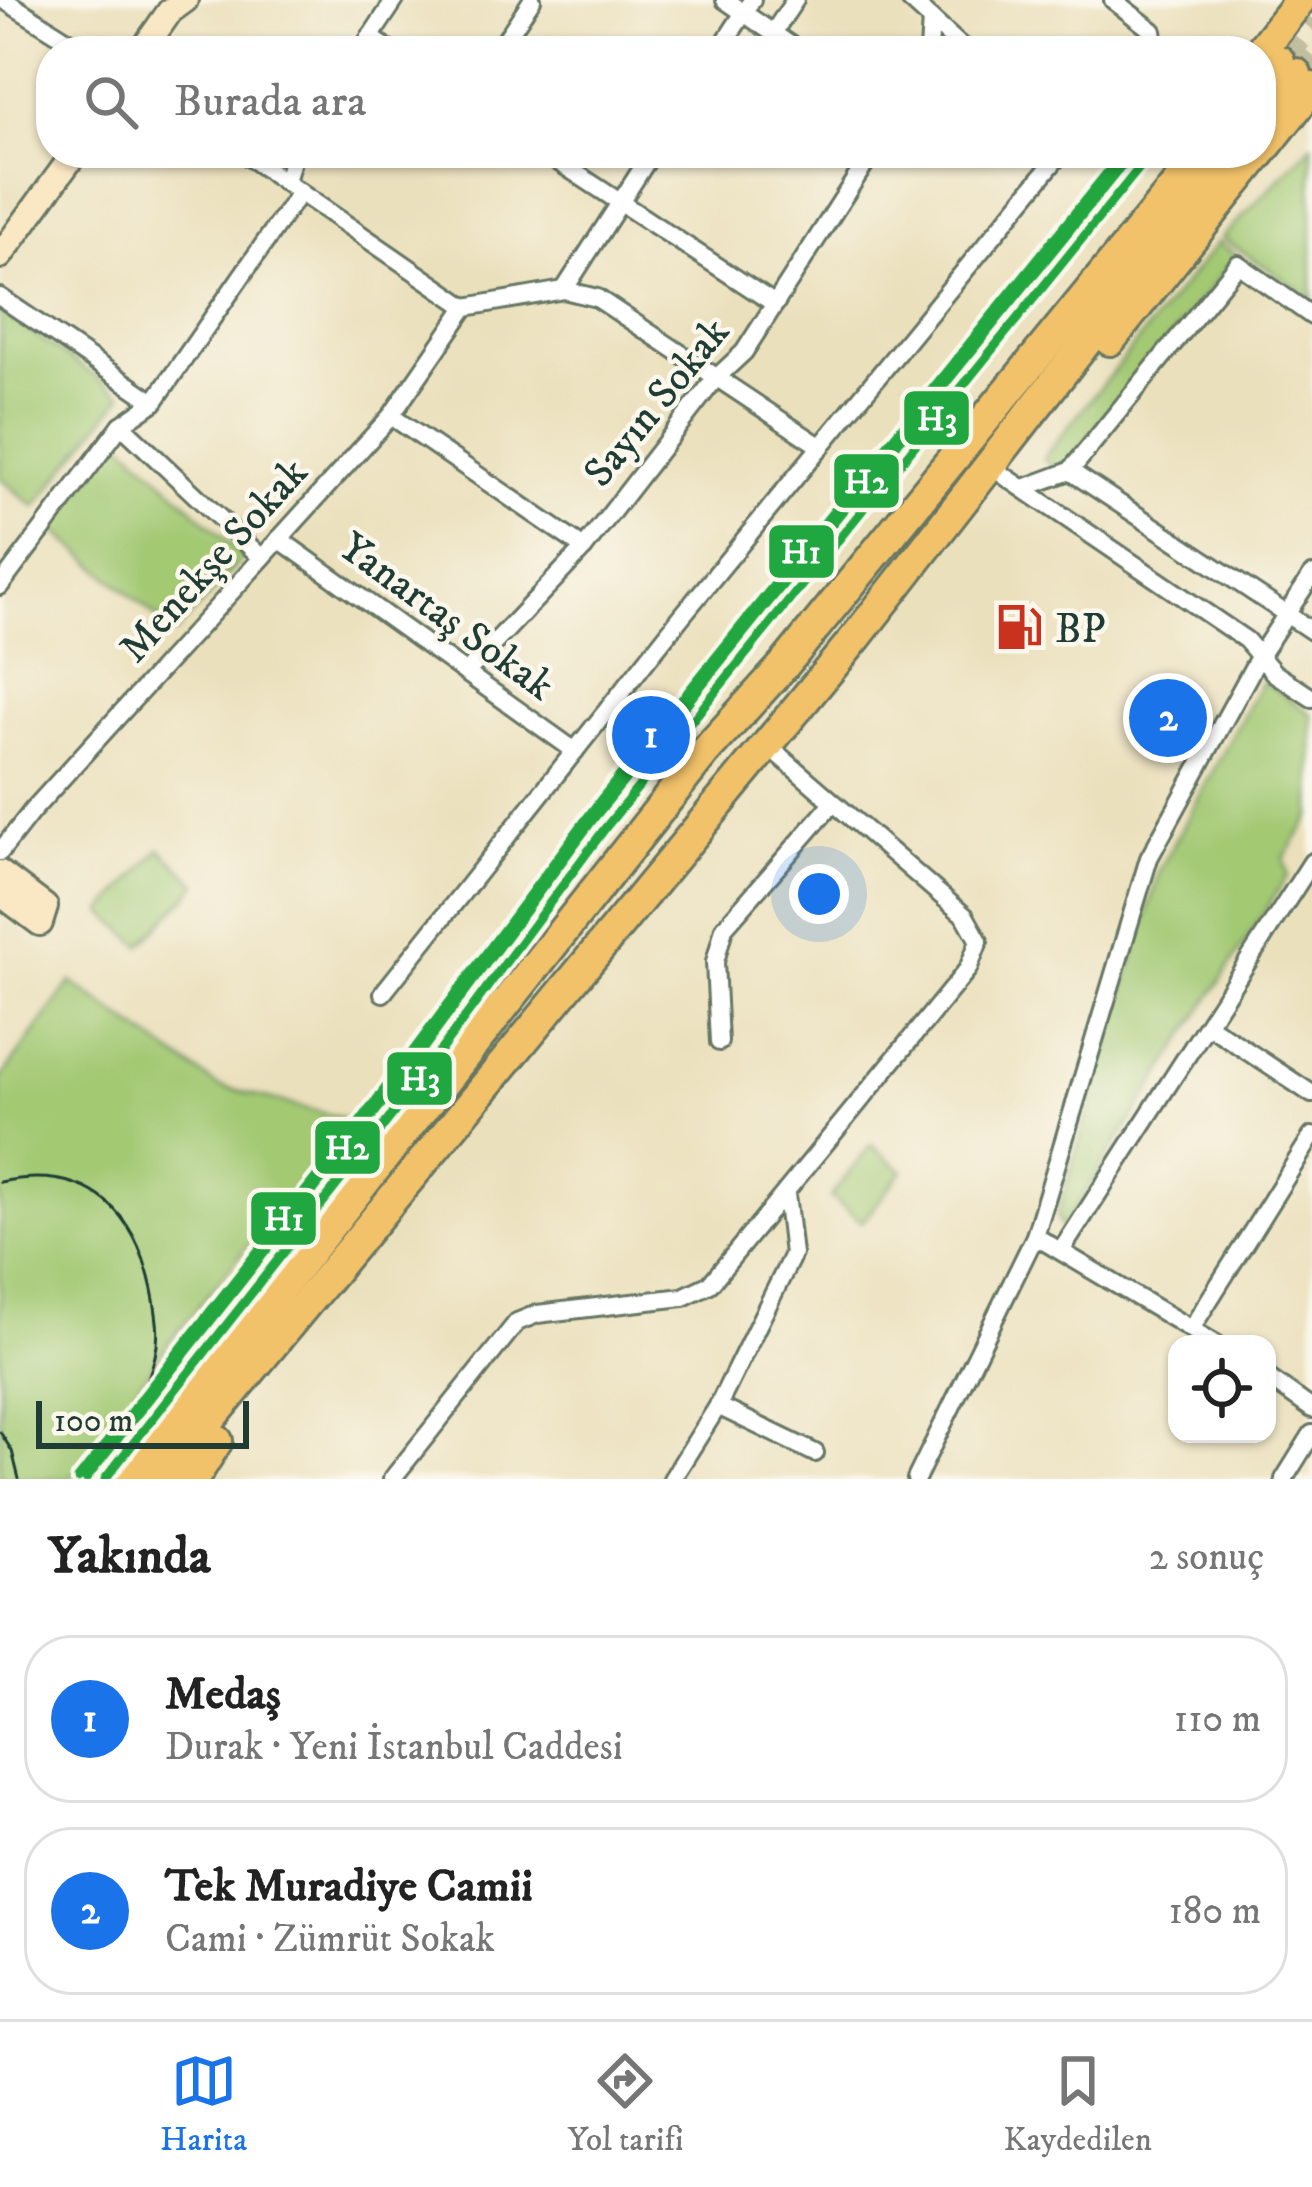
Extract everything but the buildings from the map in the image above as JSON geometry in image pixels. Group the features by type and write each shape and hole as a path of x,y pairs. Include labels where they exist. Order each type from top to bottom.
{"highway":[{"path":"1277,54 1300,0"},
{"path":"1277,54 1297,20 1312,21"},
{"path":"1276,142 1312,117"},
{"path":"129,1479 704,753 775,653 1166,168"},
{"path":"704,753 784,665 1191,168"},
{"path":"160,1479 857,636 1220,168"},
{"path":"857,636 1013,481 1249,168"},
{"path":"105,1479 513,975 582,908"},
{"path":"189,1479 562,1013 609,934"}],"street":[{"path":"4,0 61,36"},
{"path":"371,36 394,0"},
{"path":"508,36 532,0"},
{"path":"725,0 748,6 777,36"},
{"path":"773,33 795,0"},
{"path":"910,0 950,36"},
{"path":"1113,0 1154,36"},
{"path":"153,36 176,4"},
{"path":"729,36 748,6"},
{"path":"930,36 931,19"},
{"path":"0,256 9,226 61,168"},
{"path":"265,168 466,307 565,290 597,298 821,447"},
{"path":"0,586 122,425 154,401 293,187 294,168"},
{"path":"568,168 775,304"},
{"path":"565,290 642,168"},
{"name":"Sayın Sokak","path":"466,673 584,548 715,379 745,352 862,168"},
{"path":"383,994 1049,168"},
{"path":"1013,481 1070,471 1238,264 1312,316"},
{"path":"0,297 154,401"},
{"name":"Menekşe Sokak","path":"0,852 391,416 466,307"},
{"path":"391,416 584,548"},
{"path":"122,425 262,558"},
{"path":"1070,471 1312,631"},
{"path":"1013,481 1246,640 1274,673 1312,698"},
{"name":"Yanartaş Sokak","path":"279,539 575,751"},
{"path":"916,1479 1035,1236 1149,858 1260,655 1312,575"},
{"path":"392,1479 518,1322 537,1314 683,1297 710,1284 968,970 979,941 965,916 766,744"},
{"path":"719,1042 715,962 724,928 833,803"},
{"path":"1061,1252 1312,862"},
{"path":"0,874 45,907 40,923 0,893"},
{"path":"1208,1025 1312,1094"},
{"path":"1191,1329 1312,1136"},
{"path":"672,1479 718,1406 793,1254 787,1194"},
{"path":"1035,1236 1201,1335"},
{"path":"1276,1383 1312,1409"},
{"path":"718,1406 815,1453"},
{"path":"1284,1479 1312,1434"}],"green space":[{"path":"1312,145 1312,298 1222,238"},
{"path":"1218,242 1237,256 1061,474 1043,458"},
{"path":"0,311 123,395 35,507 0,478"},
{"path":"119,439 244,557 175,633 50,527"},
{"path":"1262,681 1312,714 1312,815 1284,858 1288,875 1062,1229 1057,1217 1159,871"},
{"path":"160,849 198,884 141,946 103,912"},
{"path":"71,982 218,1086 351,1120 171,1340 75,1474 66,1479 0,1479 0,1080"},
{"path":"871,1145 903,1171 862,1222 830,1197"}],"tunnel":[{"path":"1279,61 1312,19"},
{"path":"1296,74 1312,55"}],"tram line":[{"path":"0,1182 33,1178 86,1188 123,1220 147,1269 157,1321 151,1371 93,1470"},
{"path":"0,1432 12,1451 19,1479"}],"transit line":[{"name":"H1","path":"78,1479 363,1118 602,798 1111,168"},
{"name":"H2","path":"86,1479 388,1096 594,818 1120,168"},
{"name":"H3","path":"105,1479 400,1105 606,827 1139,168"}],"place":[{"name":"BP","path":"1019,627"},
{"name":"Tek Muradiye Camii","path":"1168,718"},
{"name":"Medaş","path":"651,735"}]}
